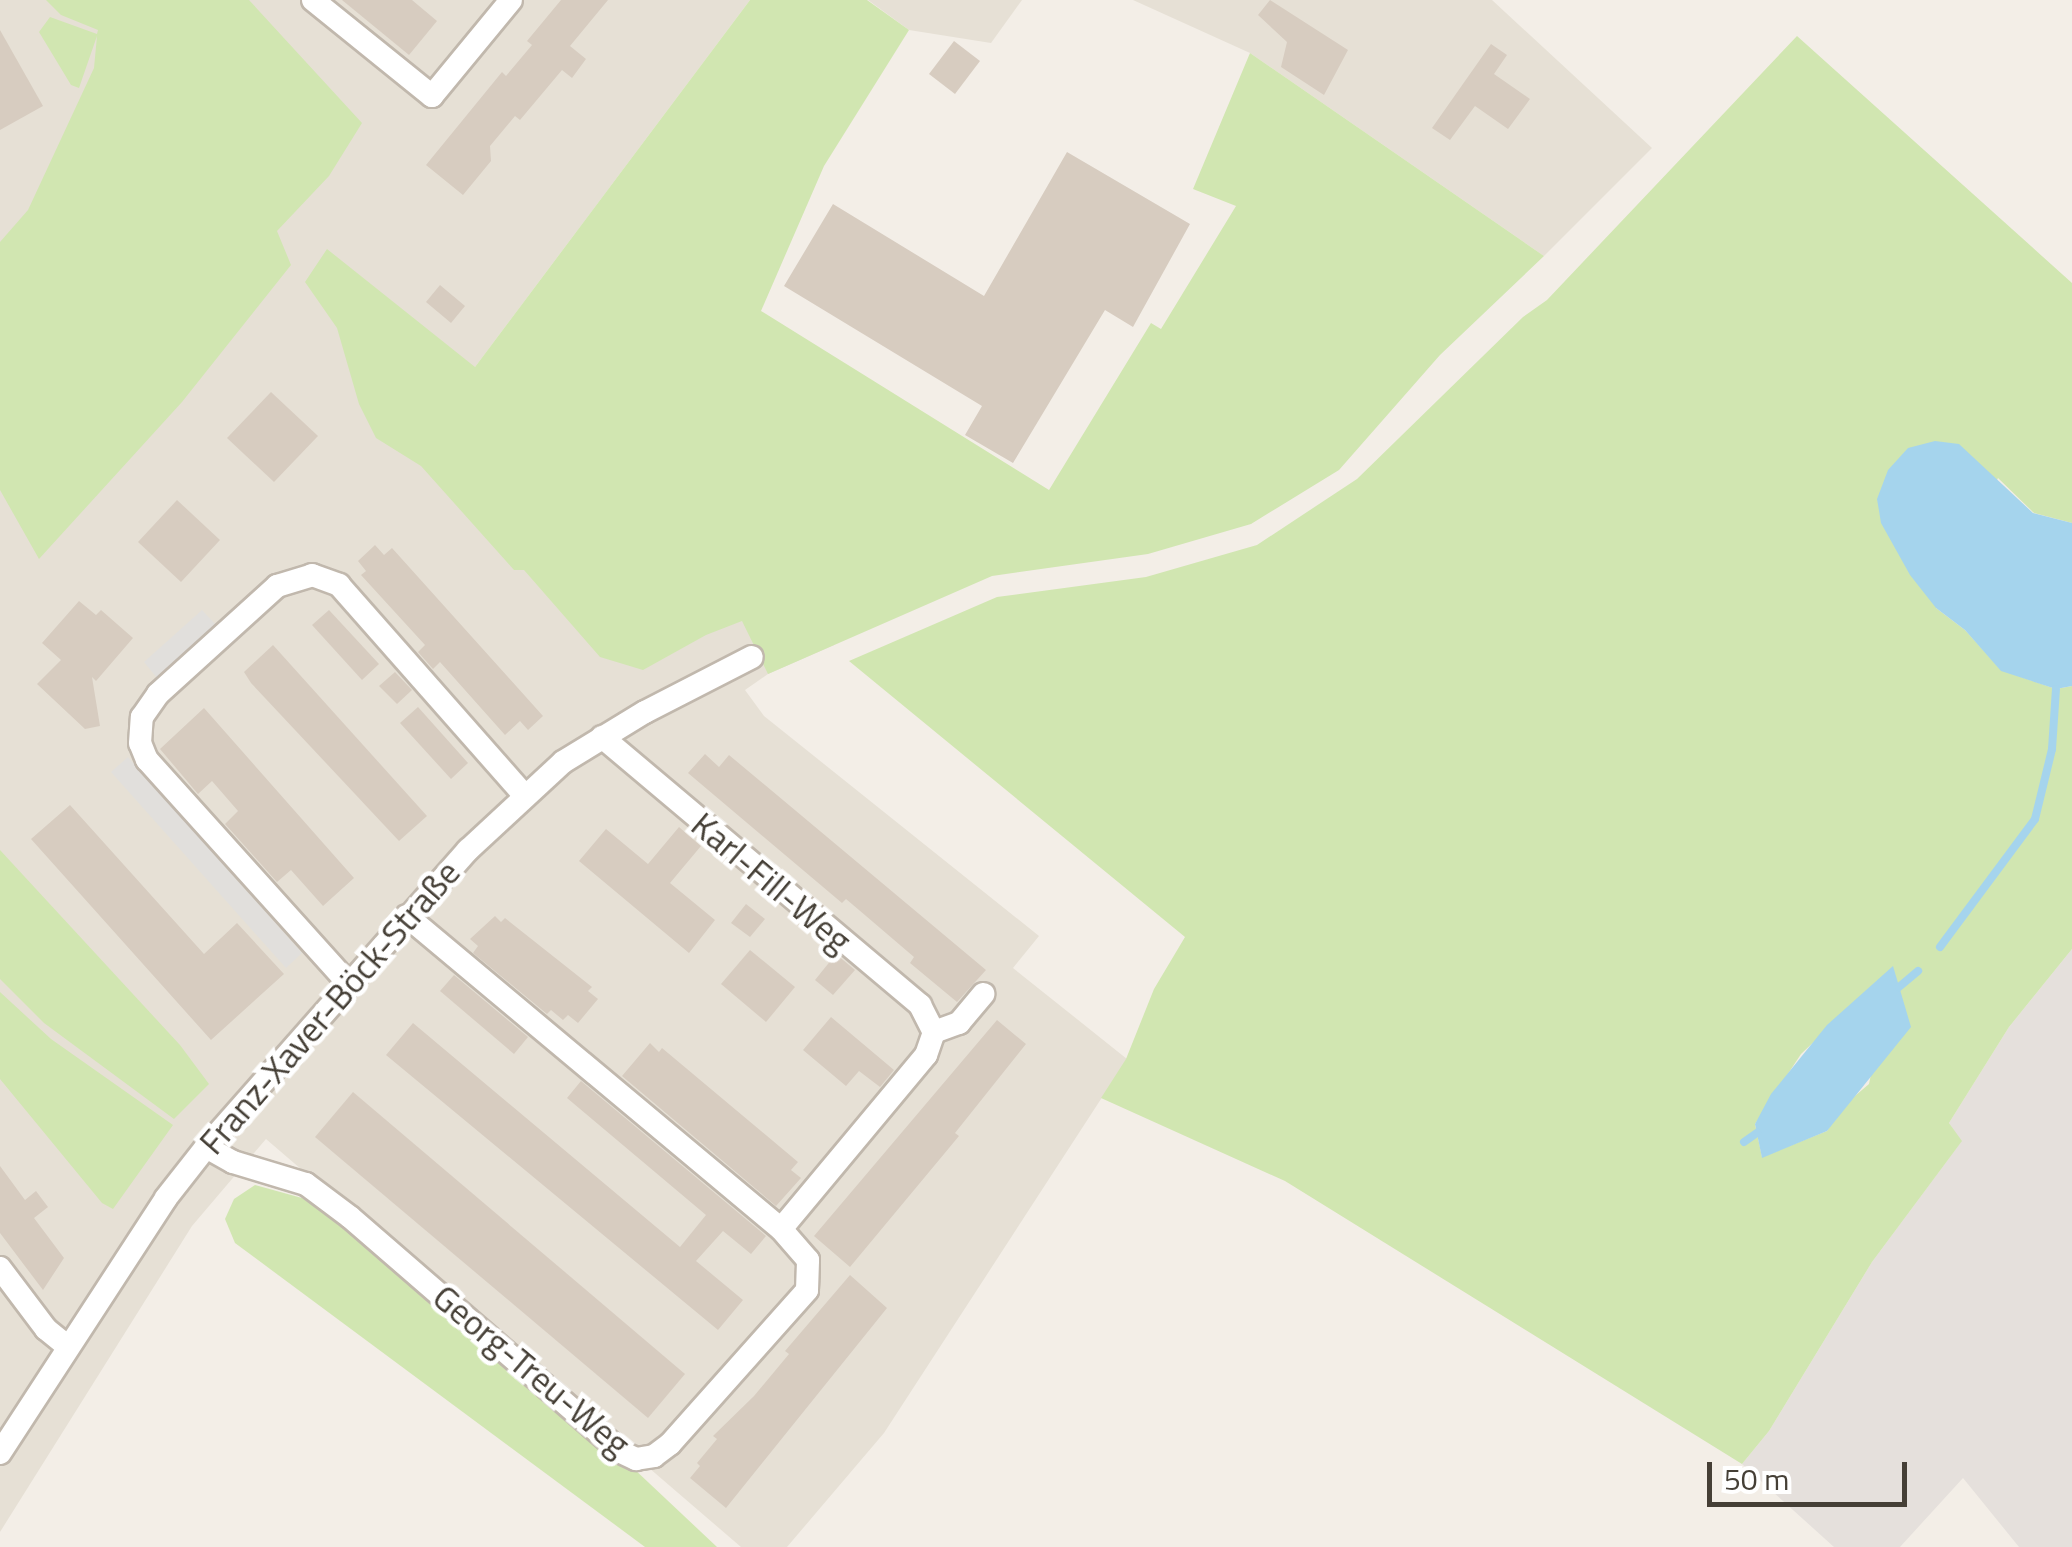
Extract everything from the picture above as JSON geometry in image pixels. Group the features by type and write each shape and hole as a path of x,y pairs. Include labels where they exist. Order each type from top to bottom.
{"street":[{"path":"313,0 432,96 511,0"},
{"path":"349,984 147,760 140,743 142,717 158,694 277,586 312,575 340,586 524,795"},
{"name":"Franz-Xaver-Böck-Straße","path":"0,1454 67,1346 206,1147 406,916 524,795 602,737 752,657"},
{"name":"Karl-Fill-Weg","path":"602,737 920,1006 934,1032"},
{"name":"Georg-Treu-Weg","path":"206,1147 234,1162 306,1184 620,1452 636,1459 654,1456 670,1444 807,1290 808,1260 781,1229 406,916"},
{"path":"781,1229 926,1055 934,1032 960,1023 984,994"},
{"path":"0,1268 46,1329 67,1346"}],"shaded area":[{"path":"0,0 750,0 475,367 834,645 768,674 745,690 764,716 1039,936 1013,968 1127,1059 884,1433 787,1547 741,1547 266,1139 192,1226 0,1532"},
{"path":"868,0 1022,0 991,43 909,30"},
{"path":"1133,0 1492,0 1652,148 1544,256 1250,53"},
{"path":"202,610 216,625 157,678 144,662"},
{"path":"128,757 302,953 286,968 111,772"},
{"path":"2072,949 2072,1547 2019,1547 1963,1478 1900,1547 1834,1547 1742,1464 1769,1431 1872,1262 1961,1142 1949,1123 2009,1027"}],"green space":[{"path":"46,0 249,0 362,123 329,176 277,231 291,265 182,402 39,559 0,490 0,242 28,210 94,68 97,36 79,88 71,85 39,32 50,17 97,34 98,30 61,15"},
{"path":"750,0 867,0 909,30 824,166 761,311 1049,490 1151,323 1161,329 1236,206 1193,189 1250,53 1544,256 1440,355 1339,470 1251,524 1148,554 992,576 768,674 742,621 706,635 643,670 600,657 524,570 514,570 421,466 376,438 359,404 337,328 305,282 327,249 475,367"},
{"path":"1797,36 2072,283 2072,523 2034,513 1998,478 1936,608 1965,630 2001,670 2056,689 2072,686 2072,949 2009,1027 1949,1123 1962,1141 1872,1262 1769,1431 1742,1464 1285,1181 1101,1098 1126,1059 1154,989 1185,937 849,661 997,597 1146,577 1257,545 1357,479 1523,317 1547,300","holes":["1893,967 1869,1084 1842,1107 1827,1131 1762,1157 1755,1124 1801,1054"]},
{"path":"0,850 180,1045 209,1084 174,1119 44,1023 0,979"},
{"path":"0,992 51,1039 173,1125 113,1209 102,1203 0,1079"},
{"path":"255,1185 302,1198 344,1225 632,1467 717,1547 645,1547 235,1243 225,1219 234,1199"}],"water":[{"path":"1935,441 1959,444 2033,513 2072,523 2072,686 2056,689 2001,671 1965,630 1936,608 1910,575 1881,523 1877,499 1888,470 1908,448"},
{"path":"1893,966 1911,1027 1827,1131 1762,1158 1755,1124 1771,1094 1827,1025"}],"building":[{"path":"342,0 412,0 437,21 409,55"},
{"path":"561,0 608,0 570,46 586,59 572,78 562,70 520,120 515,116 490,146 491,161 463,195 426,165 502,72 506,76 532,45 527,41"},
{"path":"1270,0 1348,50 1324,95 1281,67 1287,42 1258,15"},
{"path":"0,30 43,106 0,130"},
{"path":"954,41 980,61 955,94 929,74"},
{"path":"1491,44 1507,55 1494,74 1530,99 1508,129 1475,106 1450,140 1432,128"},
{"path":"1067,152 1190,224 1133,327 1105,310 1013,463 965,435 982,406 784,286 833,204 984,296"},
{"path":"440,285 465,306 451,323 426,302"},
{"path":"271,392 318,436 274,482 227,438"},
{"path":"177,500 220,540 181,582 138,542"},
{"path":"375,545 384,555 392,548 543,716 528,730 520,721 505,735 440,662 433,669 418,652 425,645 361,575 366,571 358,561"},
{"path":"79,601 96,615 101,610 133,638 96,681 92,677 100,726 85,729 37,684 61,660 42,643"},
{"path":"329,610 379,664 362,680 312,625"},
{"path":"273,645 427,816 399,841 251,683 244,672"},
{"path":"395,672 412,690 397,704 379,686"},
{"path":"418,707 468,763 451,779 400,723"},
{"path":"204,708 354,878 323,906 291,870 277,882 225,824 238,811 212,781 198,794 160,749"},
{"path":"705,754 719,767 729,755 986,970 957,1002 910,963 914,957 859,910 846,899 842,903 688,773"},
{"path":"70,805 204,954 237,923 284,974 211,1040 31,839"},
{"path":"679,827 701,846 670,883 715,920 689,953 579,861 606,829 648,864"},
{"path":"746,904 765,919 750,937 731,923"},
{"path":"495,916 501,922 505,918 592,987 588,991 598,999 578,1023 568,1015 563,1020 551,1010 547,1014 473,953 478,946 470,939"},
{"path":"750,950 795,987 766,1022 721,984"},
{"path":"836,954 855,970 833,995 815,980"},
{"path":"454,975 528,1037 514,1054 440,991"},
{"path":"831,1017 894,1070 880,1087 859,1071 846,1086 803,1050"},
{"path":"997,1020 1026,1044 955,1133 959,1136 850,1267 814,1236"},
{"path":"413,1023 680,1247 706,1215 567,1098 581,1081 766,1236 751,1254 723,1231 696,1261 743,1300 718,1330 386,1055"},
{"path":"650,1043 659,1052 662,1048 798,1162 791,1170 801,1178 776,1206 622,1076"},
{"path":"353,1092 685,1374 648,1418 315,1137"},
{"path":"0,1166 25,1200 36,1191 48,1207 34,1218 64,1258 43,1290 0,1233"},
{"path":"850,1275 887,1308 726,1508 690,1478 700,1466 697,1463 717,1439 713,1436 754,1396 789,1354 785,1351"}],"waterway":[{"path":"1940,947 2035,819 2052,749 2056,689"},
{"path":"1899,987 1918,971"},
{"path":"1744,1142 1757,1133"}]}
